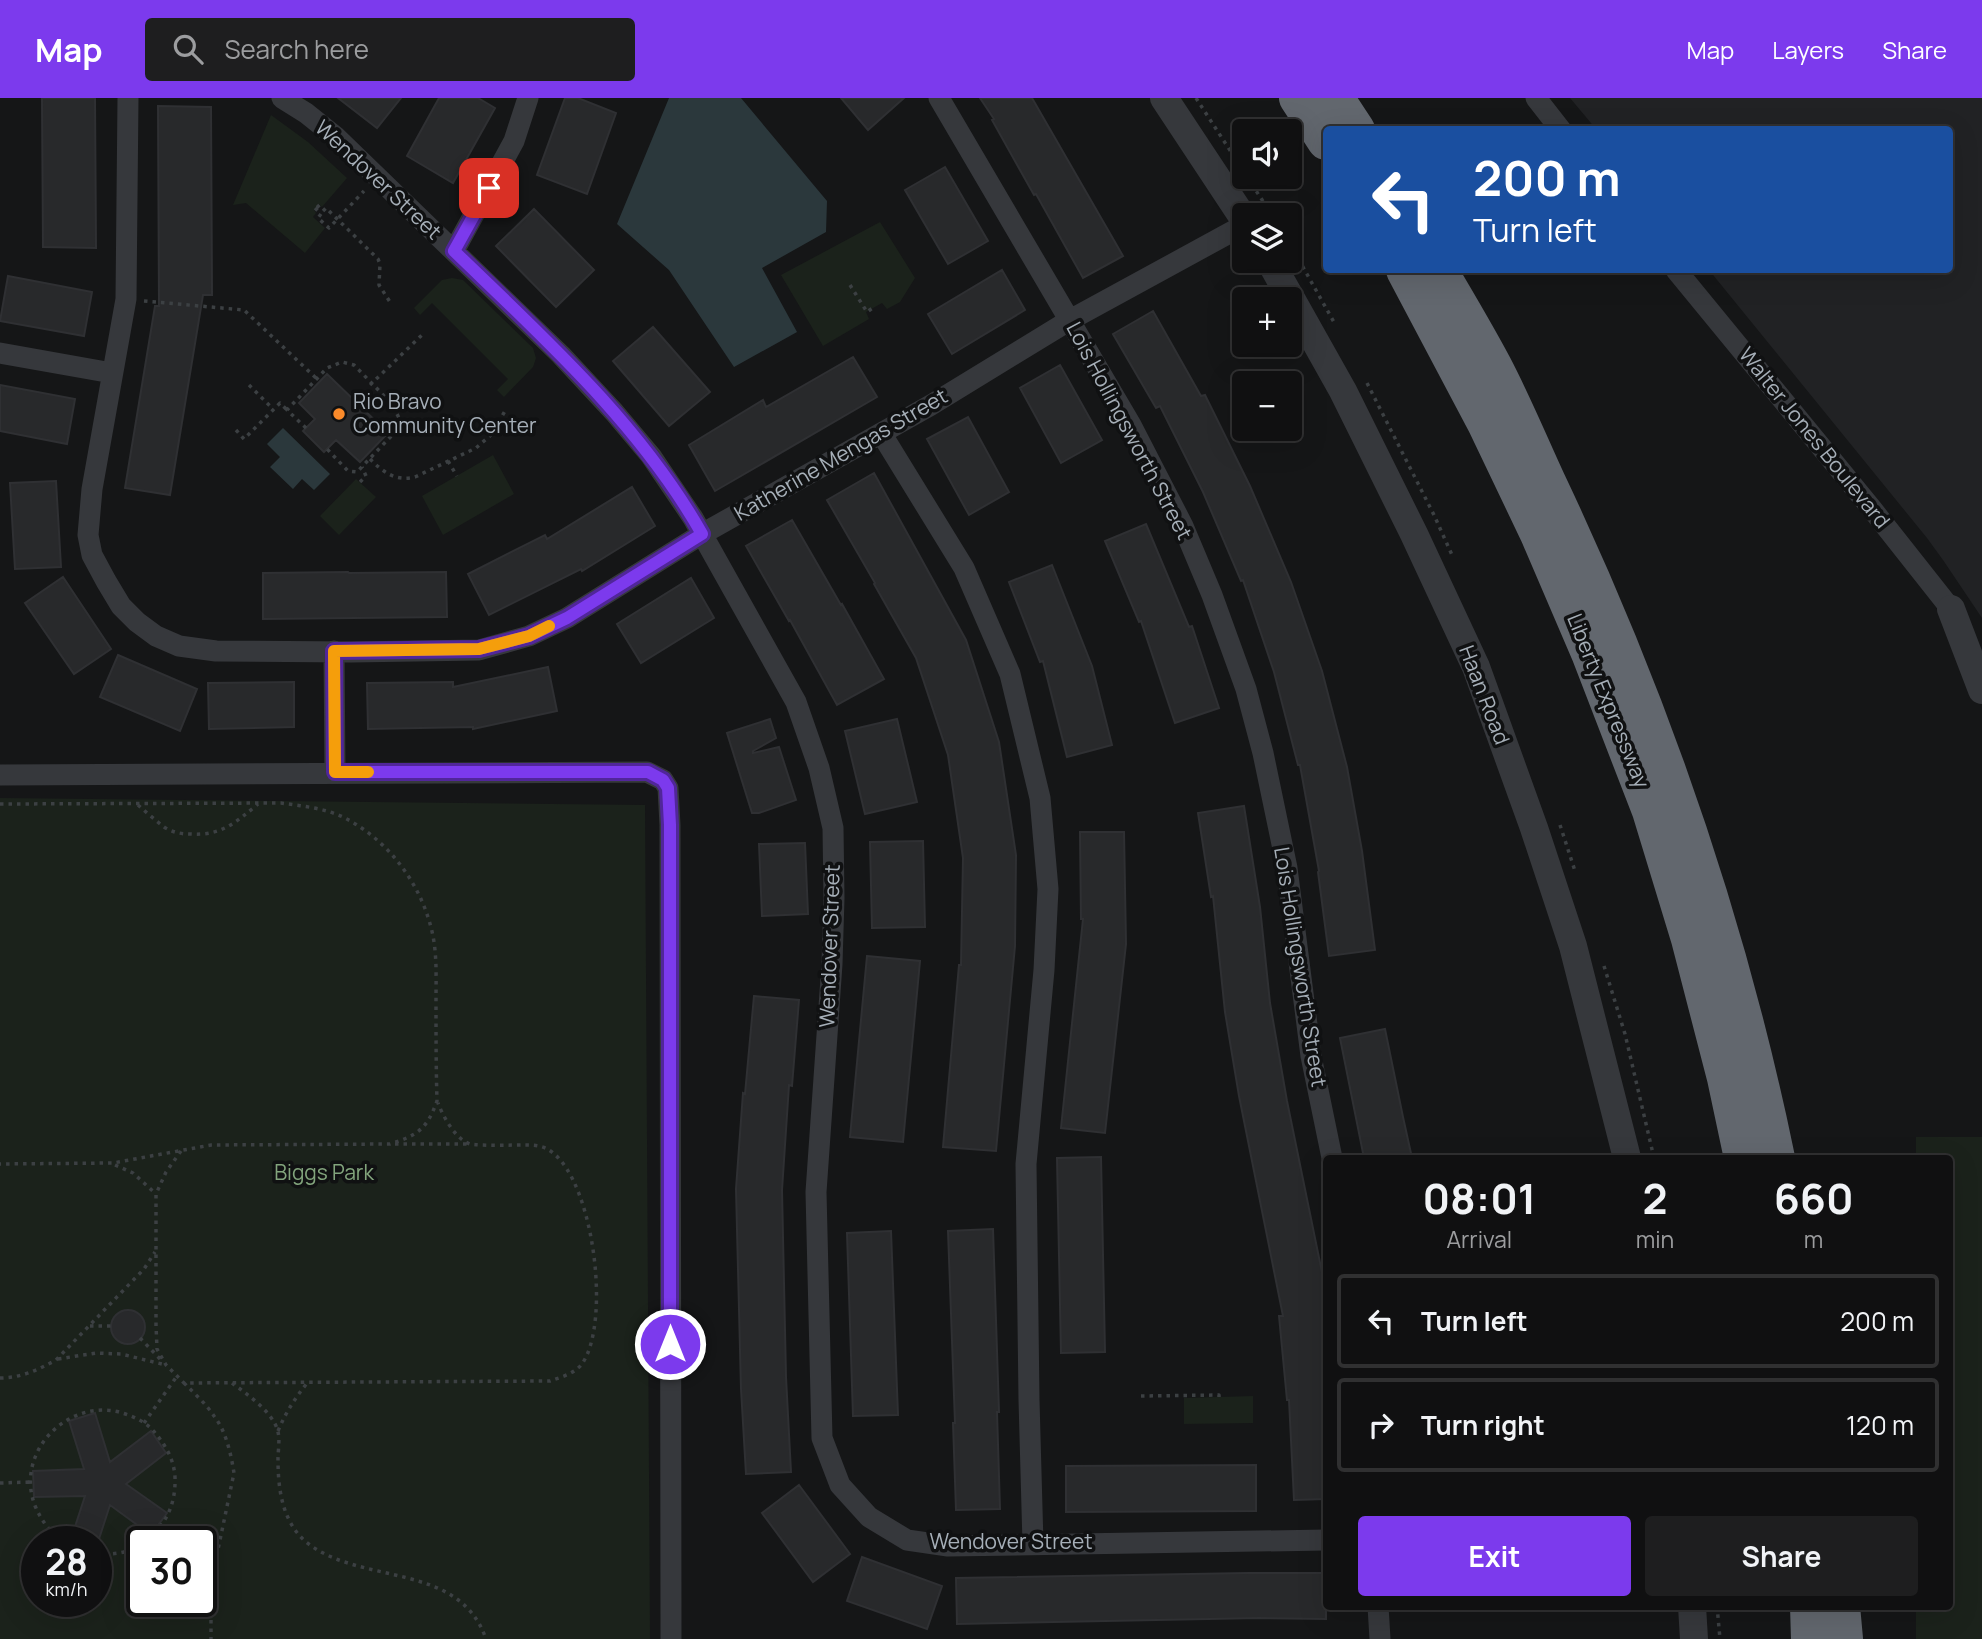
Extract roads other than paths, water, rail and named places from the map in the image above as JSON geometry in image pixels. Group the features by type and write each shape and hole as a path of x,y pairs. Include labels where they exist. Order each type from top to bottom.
{"highway":[{"path":"1298,98 1323,136"},
{"path":"1335,98 1353,126"},
{"name":"Liberty Expressway","path":"1407,273 1486,422 1539,534 1590,653 1651,811 1690,939 1743,1155"},
{"name":"Liberty Expressway","path":"1440,273 1494,368 1584,559 1653,733 1714,915 1760,1081 1775,1155"},
{"path":"1809,1610 1810,1639"},
{"path":"1841,1610 1843,1639"}],"street":[{"name":"Katherine Mengas Street","path":"128,98 126,299 92,489 88,536 92,555 121,606 137,622 156,636 179,646 216,651 479,649 529,636 567,618 702,534 930,405 1070,320 1232,232"},
{"name":"Wendover Street","path":"282,98 306,113 336,138 561,355 614,412 651,456 702,534 796,702 819,768 833,828 832,964 816,1192 822,1437 840,1485 869,1517 907,1540 948,1546 1323,1540"},
{"path":"454,251 514,141 528,98"},
{"name":"Lois Hollingsworth Street","path":"939,98 1131,425 1183,526 1212,595 1246,689 1287,868 1308,1034 1331,1155"},
{"path":"1164,98 1233,203"},
{"path":"1536,98 1558,126"},
{"name":"Haan Road","path":"1277,273 1343,391 1476,667 1573,946 1626,1155"},
{"name":"Walter Jones Boulevard","path":"1678,273 1951,608"},
{"path":"0,353 112,373"},
{"path":"881,433 964,568 1005,662 1040,798 1048,890 1044,970 1026,1164 1033,1544"},
{"path":"1951,608 1982,654"},
{"path":"1951,608 1982,690"},
{"path":"334,651 335,772"},
{"path":"0,775 648,772 663,780 668,788 670,825 671,1639"},
{"path":"1378,1610 1380,1639"},
{"path":"1692,1610 1694,1639"}],"place":[{"name":"Rio Bravo Community Center","path":"339,414"}],"park label":[{"name":"Biggs Park","path":"324,1173"}]}
